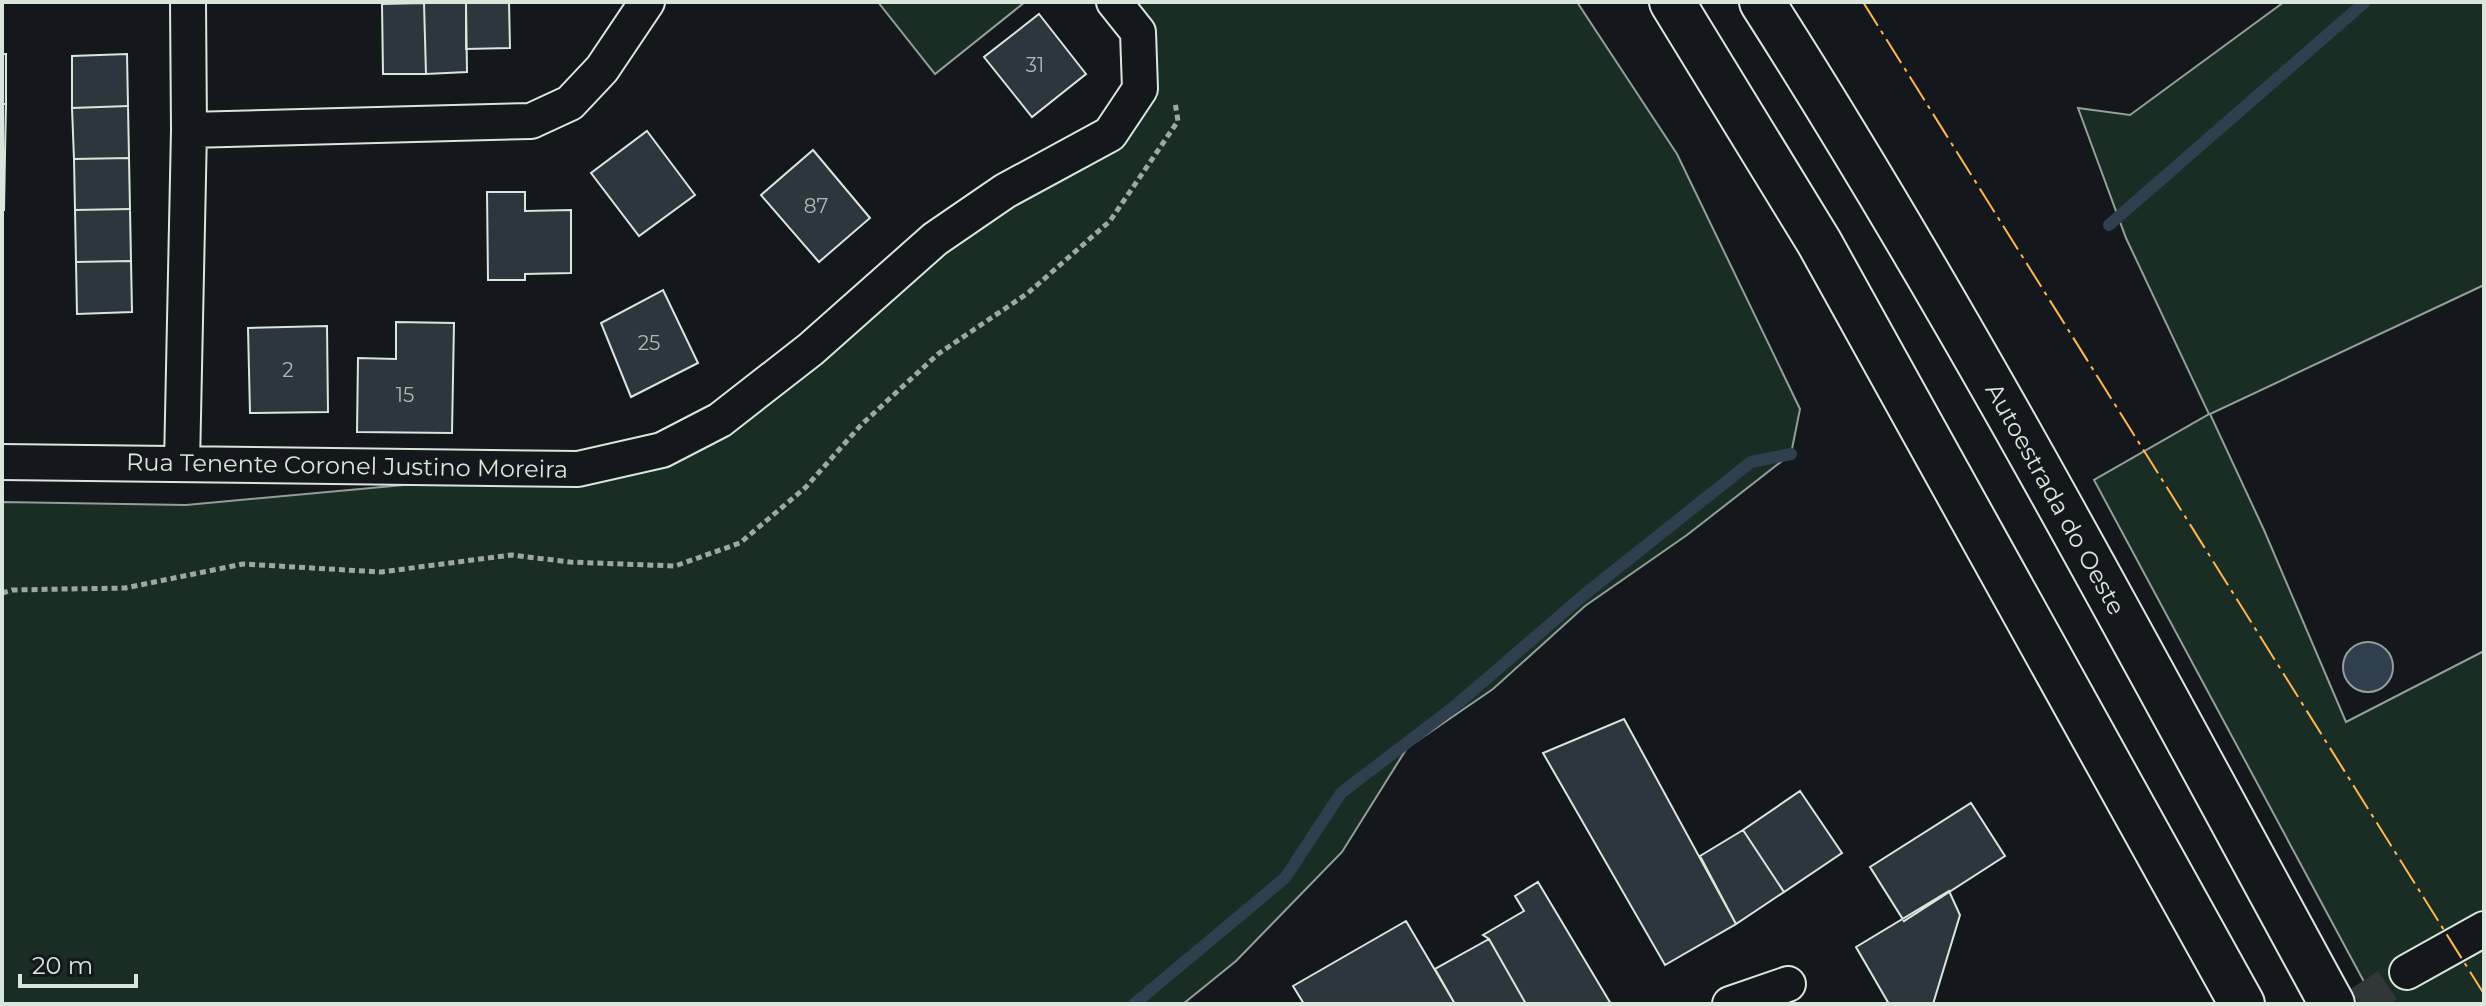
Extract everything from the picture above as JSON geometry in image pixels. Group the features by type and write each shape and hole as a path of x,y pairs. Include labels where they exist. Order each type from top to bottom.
{"highway":[{"path":"1672,2 1819,242 2242,1004"},
{"name":"Autoestrada do Oeste","path":"1762,2 1820,92 1984,369 2332,1004"},
{"path":"2205,938 2227,1004"}],"street":[{"path":"182,464 189,130 188,2"},
{"path":"189,130 531,121 570,103 602,69 647,2"},
{"name":"Rua Tenente Coronel Justino Moreira","path":"2,462 578,469 662,450 720,420 800,358 935,239 1005,191 1110,134 1140,89 1138,32 1114,2"},
{"path":"2407,972 2484,929"},
{"path":"1730,1004 1788,984"}],"path":[{"path":"2,593 12,590"}],"green space":[{"path":"878,2 1025,2 935,74"},
{"path":"1114,2 1577,2 1677,154 1800,409 1791,454 1687,535 1585,606 1493,689 1407,748 1342,852 1236,961 1183,1004 2,1004 2,502 186,505 578,469 662,450 811,349 1110,133 1140,88"},
{"path":"2284,2 2484,2 2484,285 2210,414 2264,530 2346,722 2484,651 2484,1004 2376,1004 2094,480 2209,414 2126,238 2078,108 2130,115"}],"water":[{"path":"2368,642 2386,649 2393,667 2386,685 2368,692 2350,685 2343,667 2350,649"}],"building":[{"path":"466,2 509,2 510,48 466,49"},
{"path":"466,2 467,72 426,74 424,3"},
{"path":"424,3 426,74 383,74 382,4"},
{"path":"1039,14 1086,74 1032,117 984,57"},
{"path":"2,54 6,54 6,104 2,104"},
{"path":"127,54 128,106 72,108 72,56"},
{"path":"2,104 6,104 5,154 2,154"},
{"path":"128,106 129,158 74,159 72,108"},
{"path":"647,131 695,195 639,236 591,173"},
{"path":"813,150 870,218 819,262 761,195"},
{"path":"2,154 5,154 4,210 2,210"},
{"path":"129,158 130,209 75,210 74,159"},
{"path":"487,192 525,192 525,211 571,210 571,273 525,274 525,280 488,280"},
{"path":"130,209 131,261 76,262 75,210"},
{"path":"131,261 132,312 77,314 76,262"},
{"path":"663,290 698,363 631,397 601,323"},
{"path":"396,322 454,323 452,433 357,432 358,358 396,359"},
{"path":"327,326 328,412 250,413 248,328"},
{"path":"1624,719 1736,924 1665,965 1543,753"},
{"path":"1800,791 1842,853 1784,892 1743,830"},
{"path":"1971,803 2005,856 1904,921 1870,867"},
{"path":"1743,830 1784,892 1736,924 1700,856"},
{"path":"1538,882 1611,1004 1526,1004 1489,939 1483,935 1524,911 1515,896"},
{"path":"1949,891 1960,915 1933,1004 1889,1004 1856,947"},
{"path":"1406,921 1455,1004 1304,1004 1293,986"},
{"path":"1489,939 1526,1004 1455,1004 1435,969"}],"waterway":[{"path":"2109,225 2365,2"},
{"path":"1134,1004 1285,878 1341,793 1455,706 1585,594 1751,462 1791,454"}],"tunnel":[{"path":"2359,1004 2407,972"}],"power":[{"path":"1863,2 2484,994"}]}
